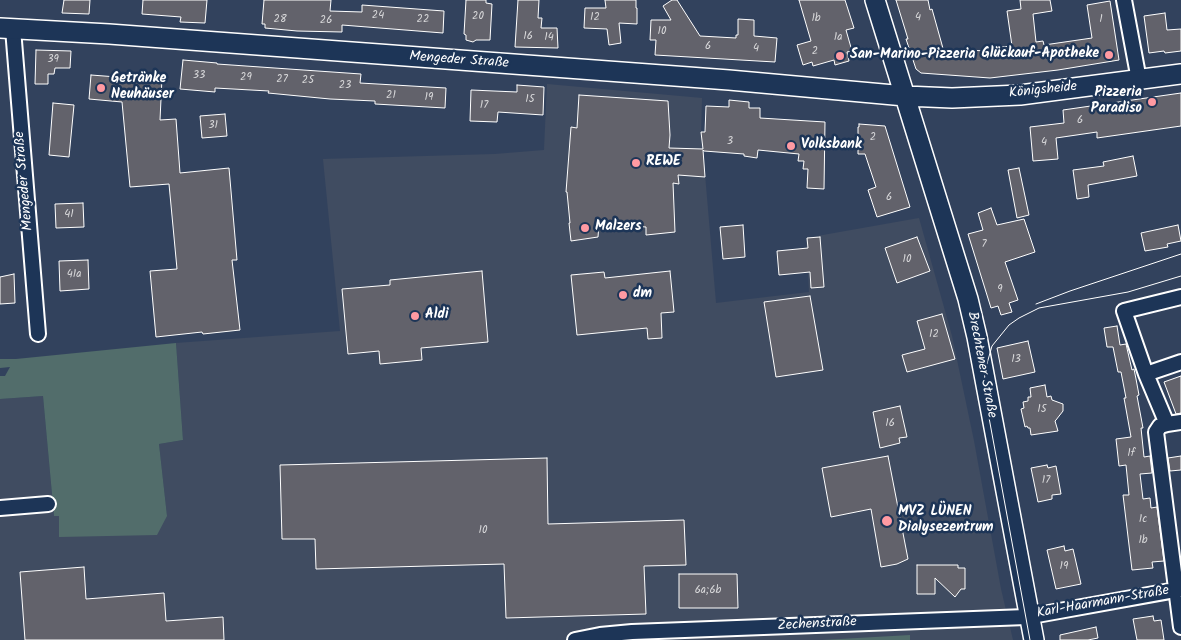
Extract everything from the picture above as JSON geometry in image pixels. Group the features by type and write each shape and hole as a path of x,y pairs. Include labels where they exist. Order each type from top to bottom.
{"main road":[{"name":"Brechtener Straße","path":"875,0 975,327 1034,640"},
{"name":"Mengeder Straße","path":"7,28 729,80 905,96"},
{"name":"Königsheide","path":"905,96 952,98 1020,95 1181,74"}],"street":[{"path":"1124,0 1139,80"},
{"name":"Mengeder Straße","path":"7,28 38,334"},
{"name":"Karl-Haarmann-Straße","path":"1181,297 1124,311 1146,374 1168,426 1181,627"},
{"path":"1146,374 1181,362"},
{"path":"0,508 48,504"},
{"name":"Karl-Haarmann-Straße","path":"1029,616 1179,590"},
{"name":"Zechenstraße","path":"575,640 632,632 1029,616"}],"shaded area":[{"path":"547,84 702,98 701,132 716,303 809,292 806,238 919,218 952,336 974,441 1001,589 1013,640 0,640 0,399 43,396 54,516 167,516 159,444 183,440 176,343 340,331 323,159 495,154 544,150"}],"green space":[{"path":"176,343 183,440 159,444 167,516 157,535 59,537 59,516 54,516 43,396 0,399 0,376 5,376 10,367 0,368 0,359"},
{"path":"910,635 910,640 822,640"}],"building":[{"path":"64,0 90,0 89,14 62,13"},
{"path":"143,0 207,0 205,23 180,22 181,17 142,14"},
{"path":"264,0 331,0 330,11 362,12 362,5 444,11 443,33 342,25 342,32 265,28 265,24 262,24"},
{"path":"466,0 486,0 486,3 492,4 490,40 476,40 473,42 466,40 466,35 464,34"},
{"path":"518,0 539,0 538,18 542,18 541,28 557,28 558,48 515,47"},
{"path":"605,0 636,0 637,24 619,23 621,43 609,45 607,29 584,28 585,8 606,8"},
{"path":"672,0 677,0 700,36 736,38 736,35 738,35 738,19 754,20 754,36 777,38 775,62 655,55 656,40 650,40 651,20 671,20 663,6"},
{"path":"799,0 845,0 854,28 846,30 852,51 847,52 849,61 835,65 834,60 813,66 812,62 803,65 797,45 811,41"},
{"path":"896,0 928,0 944,52 969,53 969,50 1002,52 1001,47 1012,46 1007,11 1021,9 1020,0 1050,0 1052,11 1033,14 1036,42 1043,41 1044,45 1092,38 1087,5 1110,1 1119,60 990,78 921,73 916,69"},
{"path":"1165,13 1167,30 1181,29 1181,51 1149,53 1144,16"},
{"path":"36,50 71,51 70,68 55,68 54,74 48,74 48,84 35,84"},
{"path":"183,60 361,74 360,83 446,88 445,108 375,104 375,101 268,93 269,91 215,88 215,92 180,89"},
{"path":"91,75 162,78 160,120 176,119 180,173 229,168 237,260 232,260 240,330 156,337 150,271 177,269 169,184 130,187 122,102 89,99"},
{"path":"517,85 544,87 543,115 498,112 497,122 470,121 471,90 517,92"},
{"path":"1181,93 1181,126 1097,138 1097,132 1056,138 1058,159 1033,161 1030,127 1064,123 1063,110"},
{"name":"REWE","path":"579,95 668,101 669,148 703,149 701,132 705,132 706,106 729,107 729,100 749,102 749,108 760,108 760,118 825,122 824,189 807,188 808,169 803,169 804,161 798,161 799,154 758,150 757,158 744,156 744,154 703,150 705,177 678,175 679,184 673,183 675,232 646,235 646,227 599,224 598,237 571,241 566,192 571,127 577,128"},
{"path":"53,103 74,105 69,157 49,155"},
{"path":"225,114 227,136 202,138 200,116"},
{"path":"859,124 885,126 910,207 877,217 868,190 876,187 865,154 858,154"},
{"path":"1133,156 1137,176 1088,185 1089,197 1077,199 1073,170 1104,166 1103,162"},
{"path":"1019,168 1029,215 1017,218 1008,170"},
{"path":"83,203 84,227 56,228 55,204"},
{"path":"991,208 997,225 1024,219 1035,252 1005,262 1018,300 1009,303 1012,312 1001,315 998,306 991,308 968,234 983,230 978,213"},
{"path":"743,225 745,257 723,259 720,227"},
{"path":"1178,225 1181,241 1167,244 1168,247 1145,251 1141,233"},
{"path":"820,237 824,287 811,288 810,272 779,275 777,251 808,248 807,238"},
{"path":"917,237 930,271 897,283 885,248"},
{"path":"88,260 89,289 60,291 59,261"},
{"name":"Aldi","path":"482,271 488,342 421,348 422,360 380,364 379,351 348,354 342,289 390,285 390,280"},
{"name":"dm","path":"670,271 674,312 661,313 662,338 648,339 647,328 577,335 571,275 604,272 605,278"},
{"path":"14,274 15,303 0,304 0,277"},
{"path":"810,296 823,370 776,377 764,302"},
{"path":"942,314 955,359 907,372 902,355 925,349 917,321"},
{"path":"1117,326 1120,345 1126,344 1132,370 1134,369 1143,428 1141,428 1144,457 1150,456 1152,473 1140,474 1143,499 1150,498 1151,508 1157,507 1164,561 1152,562 1153,568 1132,570 1123,495 1129,495 1126,465 1119,466 1116,439 1131,437 1121,372 1118,372 1113,347 1107,347 1104,328"},
{"path":"1028,341 1035,372 1003,379 997,348"},
{"path":"1181,376 1181,413 1176,414 1164,382"},
{"path":"1045,385 1047,397 1051,396 1052,400 1063,404 1063,411 1055,421 1058,431 1031,435 1030,428 1025,427 1021,409 1024,408 1023,402 1028,401 1028,397 1031,397 1030,388"},
{"path":"900,406 907,437 899,438 900,443 880,448 873,412"},
{"path":"888,456 908,559 897,564 881,567 871,509 831,517 822,468"},
{"path":"1181,456 1181,470 1170,471 1168,458"},
{"path":"547,458 548,524 684,520 686,565 644,566 646,614 506,618 504,564 316,569 315,539 282,539 280,465"},
{"path":"1047,465 1048,468 1056,466 1061,494 1052,495 1052,499 1038,502 1031,468"},
{"path":"1064,546 1065,551 1073,549 1081,584 1056,589 1047,550"},
{"path":"917,565 958,565 958,568 965,568 965,589 961,589 955,597 935,578 935,594 917,594"},
{"path":"84,567 86,599 164,593 166,621 223,617 224,640 25,640 20,572"},
{"path":"679,574 737,574 738,608 679,608"},
{"path":"1153,616 1154,621 1161,620 1164,640 1137,640 1133,619"},
{"path":"1096,627 1098,638 1060,640 1060,635"}],"tram line":[{"path":"1036,304 1181,254"},
{"path":"1030,640 985,396 986,367 992,346 1009,325 1039,308 1128,292 1181,276"}],"place":[{"name":"Glückauf-Apotheke","path":"1109,55"},
{"name":"San-Marino-Pizzeria","path":"840,56"},
{"name":"Getränke Neuhäuser","path":"101,88"},
{"name":"Pizzeria Paradiso","path":"1152,102"},
{"name":"Volksbank","path":"791,146"},
{"name":"REWE","path":"636,163"},
{"name":"Malzers","path":"585,228"},
{"name":"dm","path":"623,295"},
{"name":"Aldi","path":"415,316"},
{"name":"MVZ LÜNEN Dialysezentrum","path":"887,521"}]}
